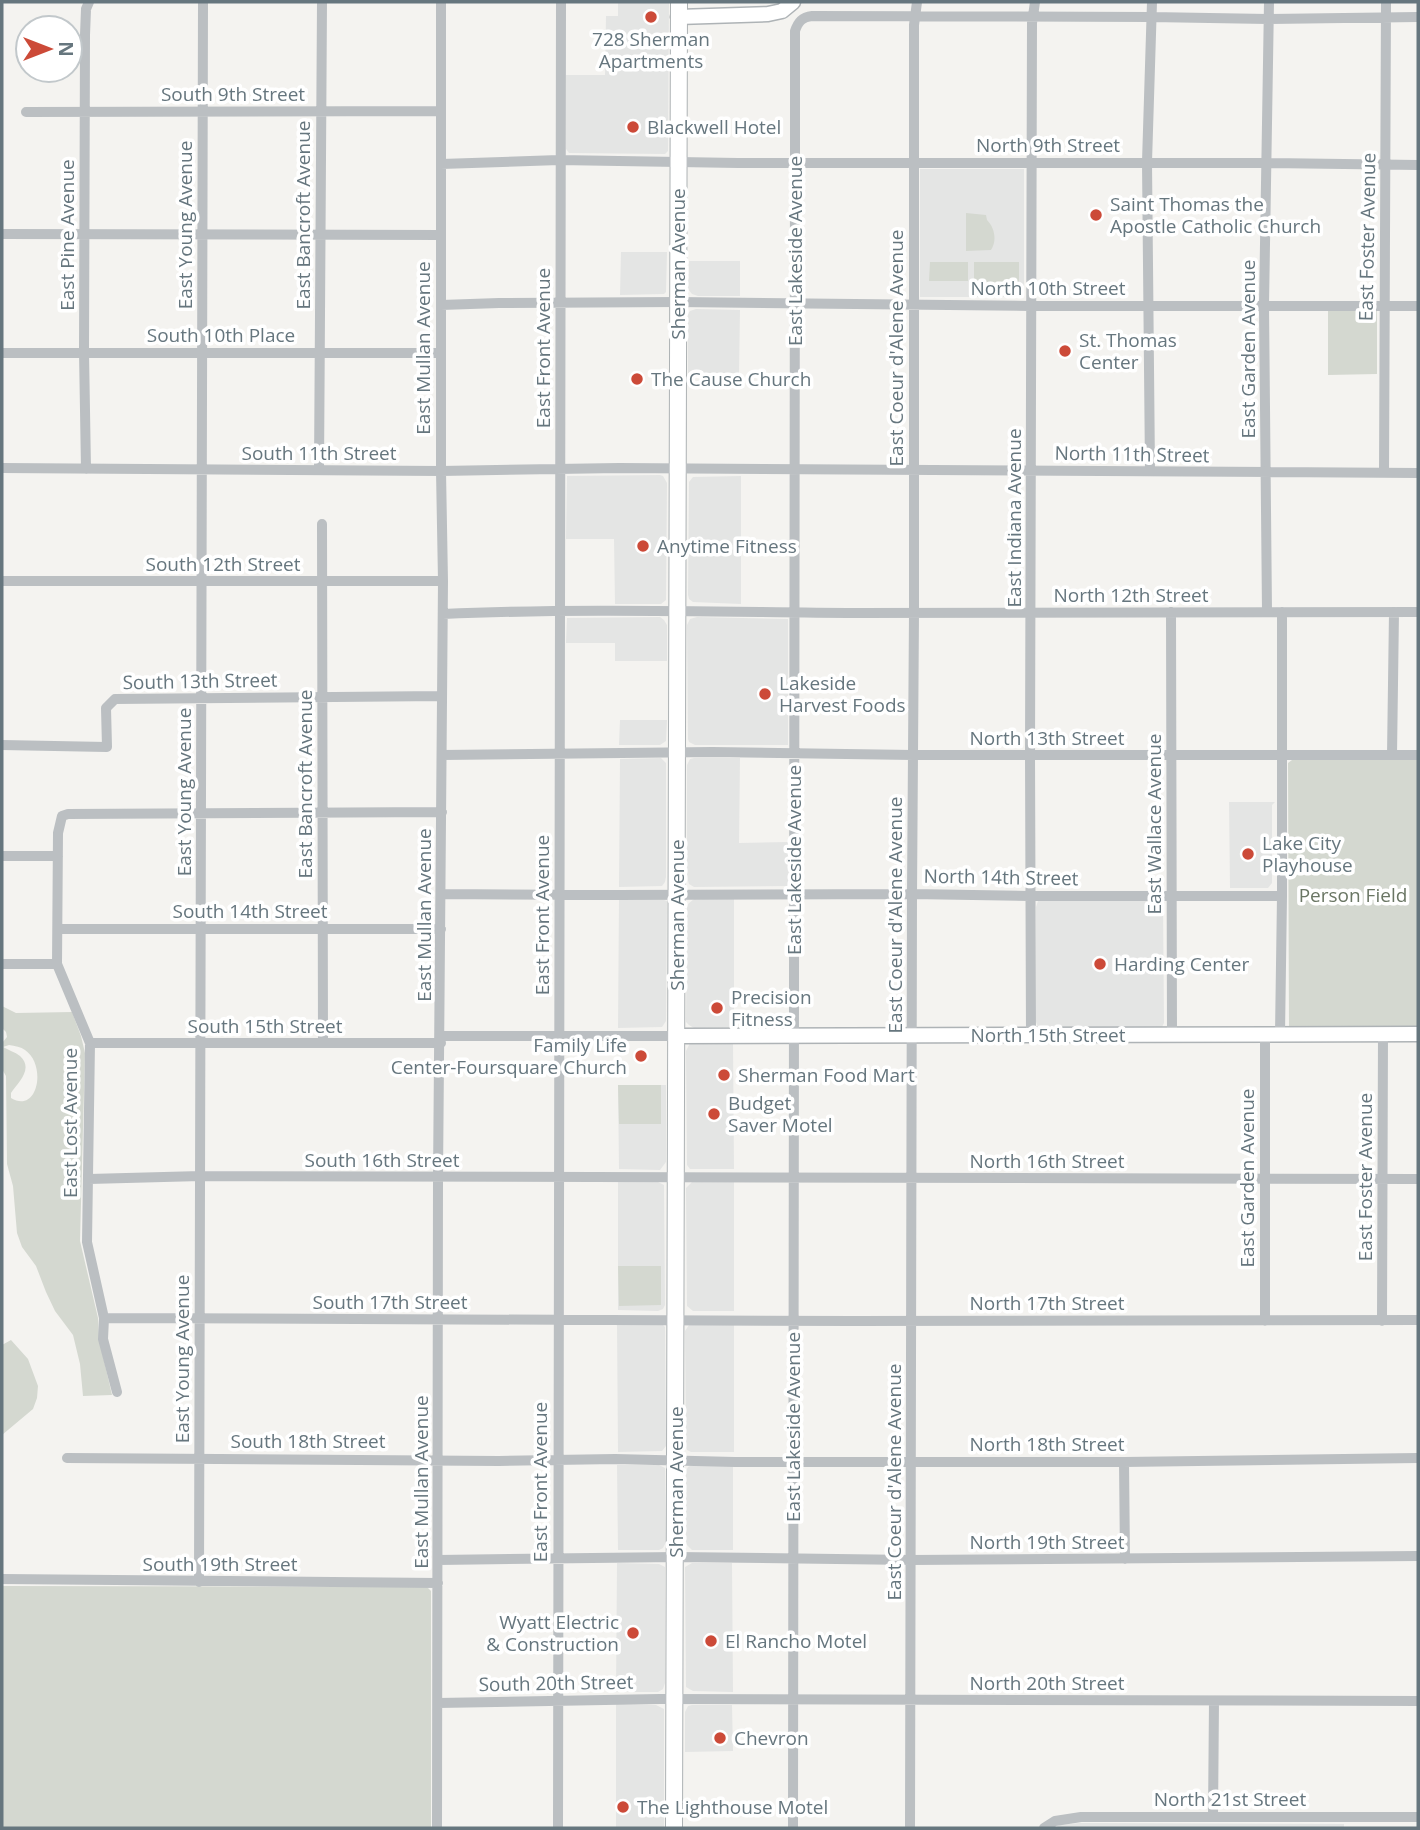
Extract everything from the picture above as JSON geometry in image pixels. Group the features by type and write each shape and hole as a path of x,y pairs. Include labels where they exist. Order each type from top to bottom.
{"main road":[{"path":"679,10 768,15 782,11 792,3"},
{"name":"Sherman Avenue","path":"674,1828 679,10"},
{"name":"North 15th Street","path":"677,1035 1418,1034"}],"street":[{"name":"East Pine Avenue","path":"86,469 85,35 86,9 89,2"},
{"name":"East Young Avenue","path":"200,1582 203,2"},
{"name":"East Bancroft Avenue","path":"319,470 322,2"},
{"name":"East Mullan Avenue","path":"437,1828 438,1178 443,614 440,2"},
{"name":"East Front Avenue","path":"558,1828 561,2"},
{"name":"East Coeur d'Alene Avenue","path":"910,1828 913,162 914,25 917,2"},
{"name":"East Indiana Avenue","path":"1031,1035 1032,23 1035,2"},
{"path":"1150,470 1147,162 1152,2"},
{"name":"East Garden Avenue","path":"1268,612 1264,305 1269,2"},
{"name":"East Foster Avenue","path":"1384,473 1385,2"},
{"name":"East Lakeside Avenue","path":"793,1828 795,32 802,19 812,16 915,16"},
{"path":"915,16 1268,19 1418,17"},
{"name":"South 9th Street","path":"26,112 440,111"},
{"path":"441,164 559,160 678,162"},
{"name":"North 9th Street","path":"678,162 1418,165"},
{"path":"2,234 441,235"},
{"name":"North 10th Street","path":"441,305 678,302 1418,306"},
{"name":"South 10th Place","path":"2,353 441,353"},
{"name":"South 11th Street","path":"2,468 441,471 678,469"},
{"name":"North 11th Street","path":"678,469 1418,473"},
{"name":"East Bancroft Avenue","path":"322,524 323,1043"},
{"name":"South 12th Street","path":"2,581 443,581"},
{"path":"443,614 676,611"},
{"name":"North 12th Street","path":"676,611 1418,612"},
{"name":"East Wallace Avenue","path":"1171,612 1172,1035"},
{"path":"1280,1034 1282,612"},
{"path":"1392,755 1394,612"},
{"name":"South 13th Street","path":"2,745 107,747 106,708 116,699 442,696"},
{"path":"442,755 677,752"},
{"name":"North 13th Street","path":"677,752 1418,755"},
{"path":"201,813 442,812"},
{"name":"East Lost Avenue","path":"117,1392 103,1339 104,1318 87,1242 90,1043 57,964 60,818 68,814 201,813"},
{"path":"2,856 58,856"},
{"path":"441,894 676,894"},
{"name":"North 14th Street","path":"676,894 1282,896"},
{"name":"South 14th Street","path":"58,929 441,929"},
{"path":"2,964 57,964"},
{"name":"East Garden Avenue","path":"1265,1034 1265,1321"},
{"name":"East Foster Avenue","path":"1382,1321 1383,1034"},
{"name":"South 15th Street","path":"90,1043 323,1043 677,1035"},
{"name":"North 16th Street","path":"676,1177 1418,1179"},
{"name":"South 16th Street","path":"89,1179 676,1177"},
{"name":"South 17th Street","path":"104,1318 676,1320"},
{"name":"North 17th Street","path":"676,1320 1418,1320"},
{"name":"South 18th Street","path":"67,1458 676,1459"},
{"name":"North 18th Street","path":"676,1459 735,1462 1124,1462 1418,1458"},
{"path":"1124,1462 1125,1559"},
{"name":"North 19th Street","path":"676,1557 911,1560 1418,1556"},
{"path":"438,1560 676,1557"},
{"name":"South 19th Street","path":"2,1579 438,1583"},
{"name":"North 20th Street","path":"675,1699 1418,1701"},
{"name":"South 20th Street","path":"438,1703 675,1699"},
{"path":"1213,1701 1213,1817"},
{"name":"North 21st Street","path":"1044,1828 1055,1821 1068,1818 1418,1817"}],"shaded area":[{"path":"618,2 669,2 668,151 665,154 569,153 566,149 566,75 605,75 606,16 618,16"},
{"path":"920,169 1024,169 1024,297 920,297"},
{"path":"621,252 667,252 666,292 620,295"},
{"path":"689,261 740,261 740,296 692,294 688,289"},
{"path":"696,309 740,310 739,373 688,373 688,314"},
{"path":"660,475 667,483 666,600 661,604 615,604 614,539 566,539 567,476"},
{"path":"741,476 741,604 693,602 688,595 689,482 693,477"},
{"path":"660,617 667,625 667,661 615,661 615,643 566,643 567,618"},
{"path":"690,619 788,619 788,745 695,745 689,742 687,625"},
{"path":"620,720 667,720 666,741 660,745 619,745"},
{"path":"661,758 666,763 666,877 662,886 619,887 620,759"},
{"path":"740,758 739,843 788,842 787,886 694,887 689,884 687,765 690,759"},
{"path":"1229,802 1275,802 1272,805 1272,883 1268,888 1230,888"},
{"path":"694,899 734,899 734,1027 694,1028 686,1022 687,906"},
{"path":"619,900 667,901 666,1021 662,1027 618,1028"},
{"name":"Harding Center","path":"1038,901 1163,903 1164,1023 1161,1029 1038,1027"},
{"path":"690,1043 733,1043 734,1169 690,1169 687,1165 686,1051"},
{"path":"618,1085 666,1085 666,1162 660,1170 619,1169"},
{"path":"618,1182 658,1182 664,1185 665,1305 658,1311 618,1310"},
{"path":"692,1182 734,1182 734,1311 693,1311 687,1306 686,1188"},
{"path":"734,1323 734,1452 691,1452 686,1445 685,1331 689,1325"},
{"path":"617,1324 665,1327 666,1446 662,1451 618,1452"},
{"path":"617,1465 659,1465 665,1468 666,1542 663,1548 618,1550"},
{"path":"692,1465 733,1465 733,1550 692,1550 686,1544 686,1471"},
{"path":"617,1563 659,1564 665,1567 665,1683 663,1689 658,1692 616,1692"},
{"path":"692,1563 732,1563 733,1692 693,1691 686,1687 685,1567"},
{"path":"616,1704 656,1705 664,1709 664,1828 616,1828"},
{"path":"732,1705 733,1751 685,1752 685,1712 688,1706"},
{"path":"1079,1823 1344,1824 1344,1828 1054,1828"}],"green space":[{"path":"966,213 986,215 994,235 991,250 966,251"},
{"path":"930,262 968,262 968,281 929,281"},
{"path":"974,262 1019,262 1019,291 974,292"},
{"path":"1328,311 1377,311 1377,374 1328,375"},
{"name":"Person Field","path":"1292,760 1418,760 1418,1028 1289,1027 1288,763"},
{"path":"2,1006 16,1013 72,1012 81,1036 85,1053 80,1241 112,1395 83,1396 80,1364 73,1335 55,1311 36,1266 22,1247 17,1233 13,1186 7,1164 6,1076 2,1069 2,1043 7,1037 2,1028","holes":["9,1045 25,1050 36,1066 36,1086 28,1099 20,1101 11,1098 25,1066 20,1056 3,1047"]},
{"path":"618,1085 661,1085 661,1124 619,1124"},
{"path":"618,1266 661,1266 661,1305 619,1306"},
{"path":"11,1340 28,1359 38,1386 37,1398 33,1409 2,1435 2,1345"},
{"path":"2,1586 427,1587 431,1591 431,1828 2,1828"}],"place":[{"name":"728 Sherman Apartments","path":"651,17"},
{"name":"Blackwell Hotel","path":"633,127"},
{"name":"Saint Thomas the Apostle Catholic Church","path":"1096,215"},
{"name":"St. Thomas Center","path":"1065,351"},
{"name":"The Cause Church","path":"637,379"},
{"name":"Anytime Fitness","path":"643,546"},
{"name":"Lakeside Harvest Foods","path":"765,694"},
{"name":"Lake City Playhouse","path":"1248,854"},
{"name":"Harding Center","path":"1100,964"},
{"name":"Precision Fitness","path":"717,1008"},
{"name":"Family Life Center-Foursquare Church","path":"641,1056"},
{"name":"Sherman Food Mart","path":"724,1075"},
{"name":"Budget Saver Motel","path":"714,1114"},
{"name":"Wyatt Electric & Construction","path":"633,1633"},
{"name":"El Rancho Motel","path":"711,1641"},
{"name":"Chevron","path":"720,1738"},
{"name":"The Lighthouse Motel","path":"623,1807"}]}
